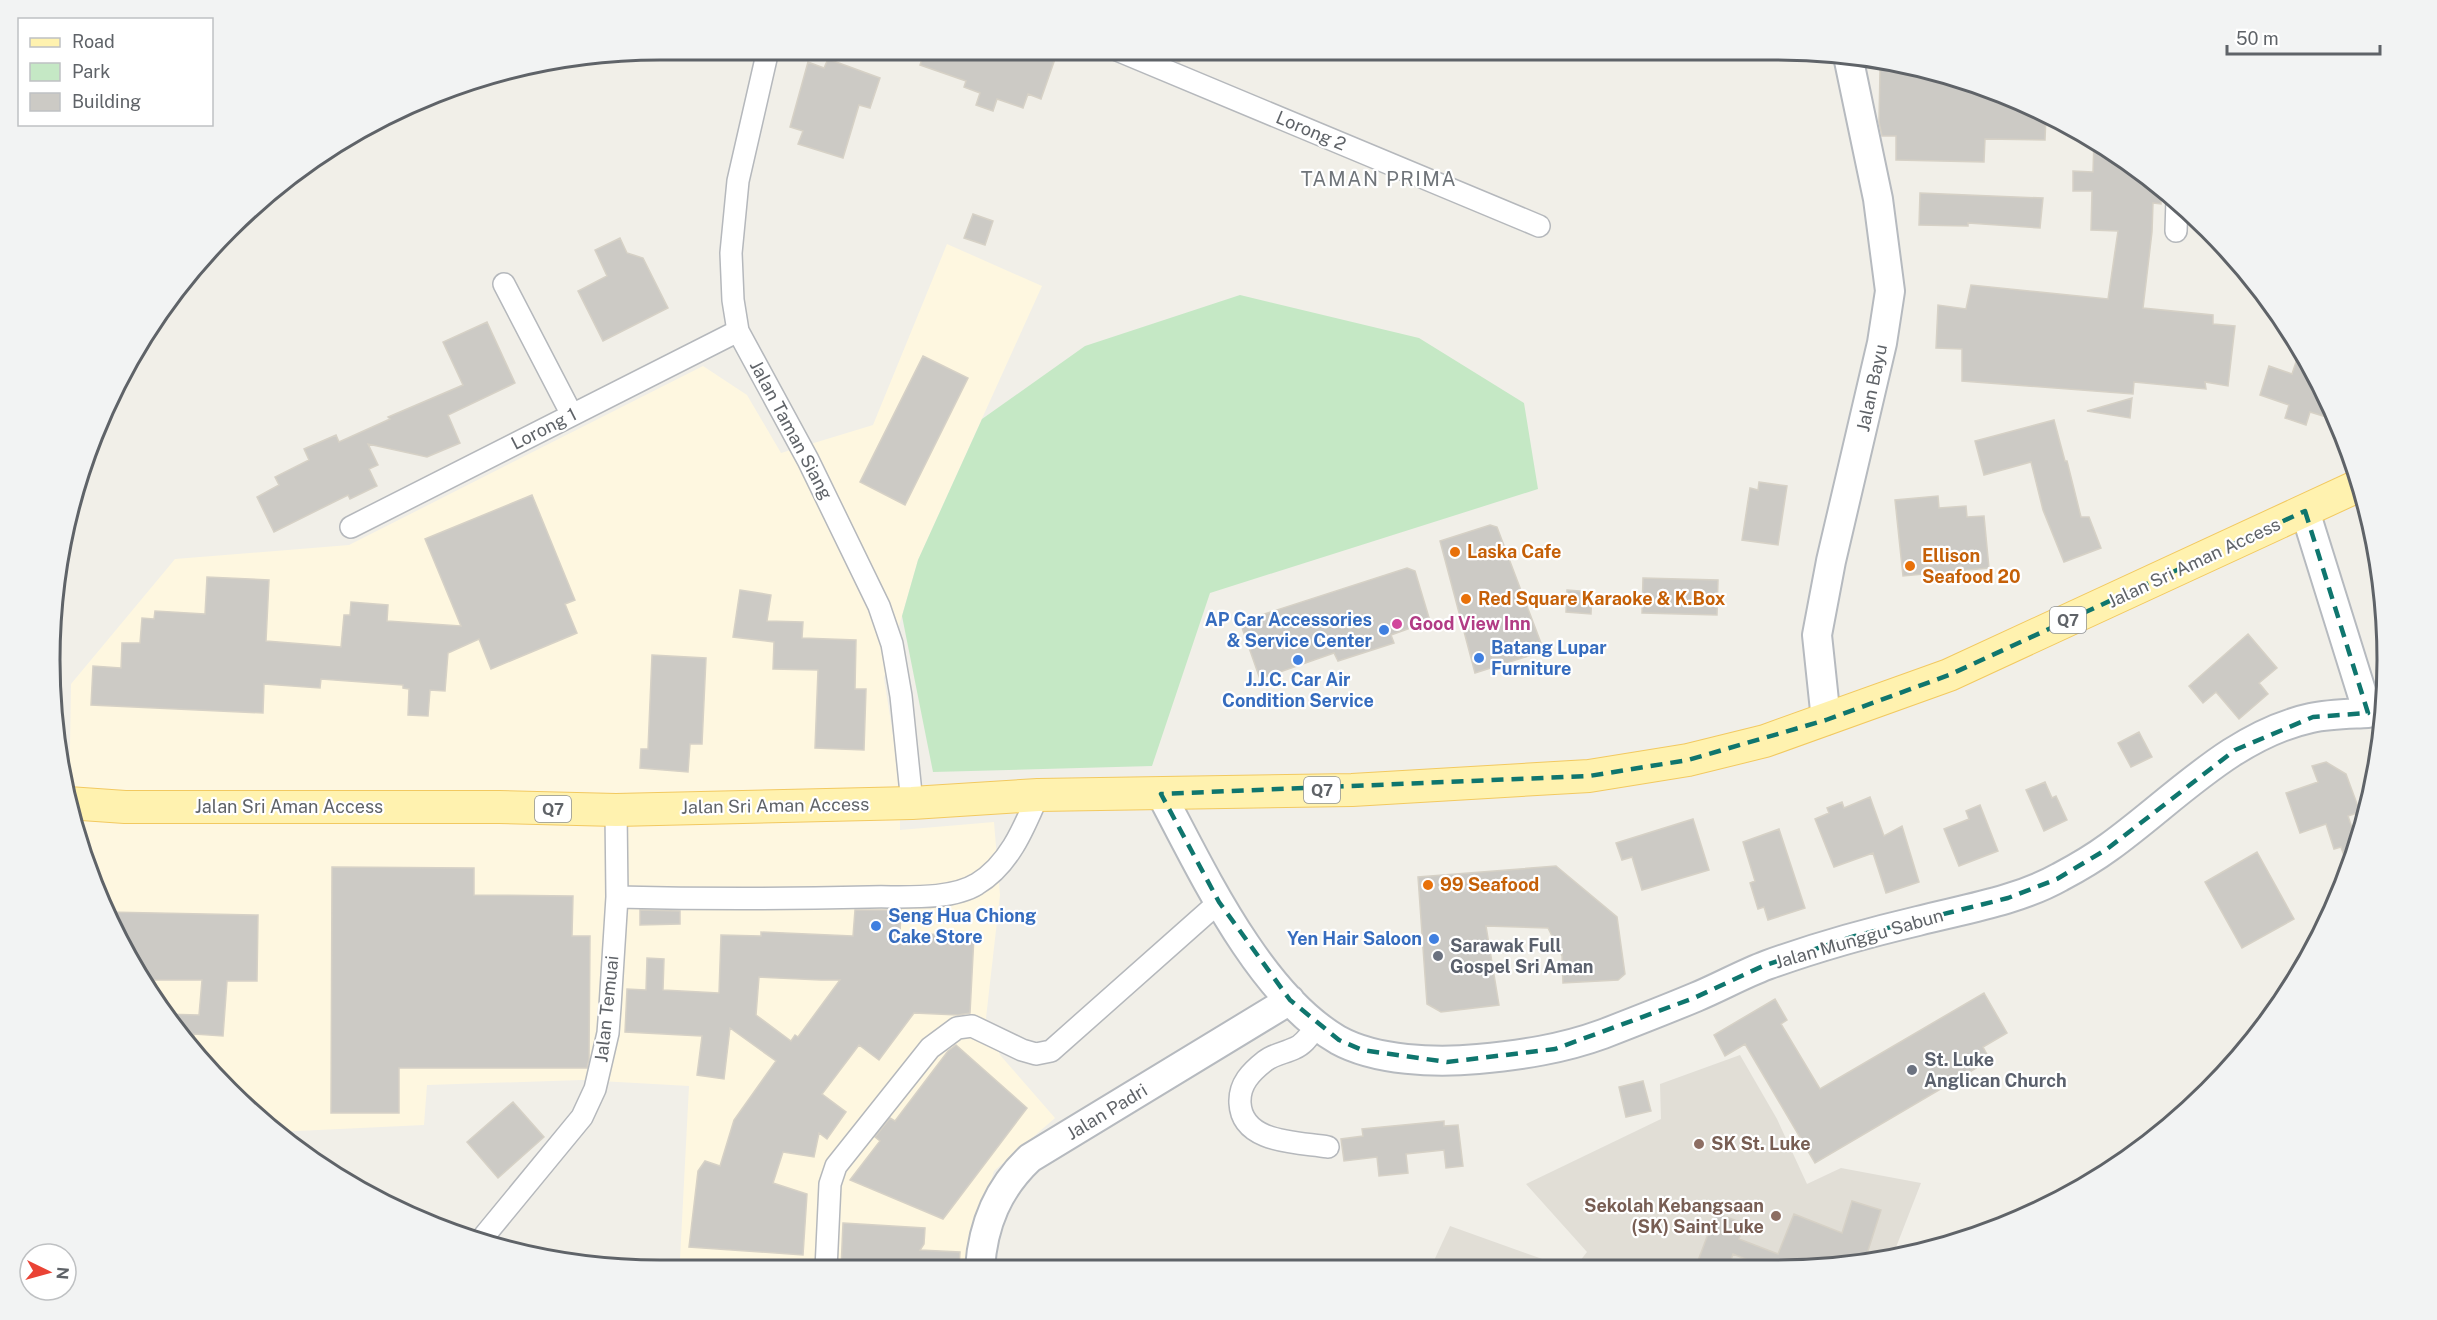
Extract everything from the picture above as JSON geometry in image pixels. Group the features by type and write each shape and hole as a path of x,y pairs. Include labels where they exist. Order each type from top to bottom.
{"main road":[{"name":"Jalan Sri Aman Access","path":"78,804 125,807 499,807 616,810 912,803 1038,795 1352,790 1589,776 1688,760 1765,741 1949,675 2352,489"}],"street":[{"name":"Jalan Taman Siang","path":"766,60 738,181 731,253 733,300 738,331 808,460 879,606 892,644 901,696 912,803"},
{"name":"Lorong 2","path":"1141,60 1539,226"},
{"name":"Jalan Bayu","path":"1827,720 1817,635 1882,343 1890,291 1878,199 1854,65"},
{"path":"2176,231 2177,212"},
{"path":"504,284 572,415"},
{"name":"Lorong 1","path":"351,527 738,331"},
{"name":"Jalan Munggu Sabun","path":"2305,511 2375,711"},
{"name":"Jalan Munggu Sabun","path":"1161,794 1219,902 1273,982 1290,1000 1339,1040 1362,1050 1447,1062 1506,1057 1555,1049 1602,1034 1694,998 1763,966 1855,936 2008,898 2057,879 2107,849 2235,750 2279,728 2313,717 2374,715"},
{"path":"617,897 748,900 928,895 958,892 978,884 1016,846 1038,795"},
{"name":"Jalan Temuai","path":"486,1234 582,1116 595,1089 608,1033 617,897 616,810"},
{"path":"826,1260 830,1184 836,1166 930,1048 957,1028 972,1026 1022,1050 1036,1054 1051,1052 1219,902"},
{"name":"Jalan Padri","path":"980,1260 981,1249 993,1207 1014,1173 1030,1158 1290,1000"},
{"path":"1318,1025 1297,1048 1269,1059 1253,1071 1243,1086 1240,1105 1248,1124 1260,1133 1276,1139 1328,1147"}],"highlighted area":[{"path":"2305,511 2368,713 2313,717 2235,750 2107,849 2057,879 2008,898 1855,936 1763,966 1694,998 1555,1049 1447,1062 1362,1050 1339,1040 1290,1000 1219,902 1161,794 1589,776 1688,760 1826,720 1949,675"}],"shaded area":[{"path":"947,244 1042,286 918,560 884,678 900,780 900,830 994,822 1000,895 986,1018 1000,1055 1055,1118 994,1171 977,1231 975,1260 680,1259 689,1086 582,1080 427,1085 424,1125 289,1131 264,1111 209,1056 161,993 140,960 106,890 92,853 80,815 70,764 71,684 175,559 349,545 703,366 747,395 781,453 873,425"},
{"name":"SK St. Luke","path":"1740,1055 1777,1119 1807,1184 1841,1168 1921,1183 1896,1248 1816,1259 1581,1260 1587,1252 1526,1184 1661,1119 1660,1084"},
{"path":"1450,1226 1545,1260 1434,1260"}],"green space":[{"path":"1240,295 1419,338 1524,403 1538,489 1210,593 1152,766 933,772 902,616 918,560 982,419 1085,346"}],"building":[{"path":"828,60 831,60 880,78 870,108 859,105 843,158 798,144 803,131 790,127 808,62 824,68"},
{"path":"922,60 1055,60 1041,99 1028,94 1023,108 997,99 993,111 976,105 980,93 964,87 966,81 920,65"},
{"path":"1880,70 1883,70 1932,80 2007,106 2046,124 2045,140 1985,139 1984,162 1896,160 1896,136 1882,136 1879,122"},
{"path":"2094,151 2161,199 2161,204 2153,203 2143,308 2213,315 2213,324 2235,326 2228,386 2205,382 2206,389 2134,382 2133,394 1962,381 1962,349 1936,348 1938,305 1966,309 1971,285 2108,299 2118,231 2091,230 2092,191 2073,191 2073,171 2093,172"},
{"path":"1920,193 2043,198 2040,228 1968,223 1968,226 1919,225"},
{"path":"973,214 993,221 985,245 964,238"},
{"path":"620,238 627,253 643,258 668,308 603,341 578,291 607,276 595,250"},
{"path":"487,322 515,383 448,415 460,443 427,457 368,444 378,465 369,469 377,486 350,499 348,495 274,532 257,497 279,485 275,477 309,460 304,449 336,435 339,442 390,419 388,417 463,385 443,342"},
{"path":"923,356 968,378 905,505 860,482"},
{"path":"2297,360 2325,417 2310,412 2306,425 2285,418 2289,405 2260,395 2269,366 2292,374"},
{"path":"2132,398 2130,418 2087,411"},
{"path":"2054,420 2081,517 2089,517 2101,548 2064,562 2043,510 2031,462 1984,475 1975,441"},
{"path":"1759,482 1787,486 1778,545 1742,540 1750,488 1758,490"},
{"path":"532,495 575,600 565,604 577,633 491,669 479,639 448,653 445,691 430,690 428,716 408,715 409,689 403,688 403,685 321,679 320,688 264,684 263,713 91,705 93,666 121,668 122,643 140,643 142,618 154,619 155,611 205,614 207,577 269,580 266,641 341,647 344,615 350,615 351,602 388,605 387,621 461,626 425,539"},
{"path":"1938,496 1939,508 1966,506 1967,517 1984,516 1989,568 1903,576 1895,500"},
{"path":"1490,525 1497,527 1544,651 1475,673 1440,541"},
{"path":"1407,568 1415,571 1430,621 1391,635 1394,643 1338,661 1334,653 1260,679 1240,622"},
{"path":"1643,578 1718,580 1717,615 1642,613"},
{"path":"740,590 771,595 767,621 803,622 802,638 856,640 855,689 866,689 864,750 815,748 818,670 773,669 774,642 733,637"},
{"path":"1567,590 1592,592 1591,614 1566,612"},
{"path":"2248,634 2277,668 2259,683 2268,694 2239,719 2216,692 2203,703 2189,686"},
{"path":"652,655 706,658 702,744 690,744 688,772 640,768 641,749 648,749"},
{"path":"2139,732 2152,757 2131,767 2118,743"},
{"path":"2326,762 2346,774 2358,808 2357,813 2348,816 2353,829 2344,856 2341,847 2334,849 2326,824 2300,833 2286,793 2318,782 2312,766"},
{"path":"2045,782 2052,798 2056,796 2067,820 2044,831 2026,790"},
{"path":"1870,797 1884,836 1902,826 1919,882 1886,893 1873,853 1834,867 1815,819 1829,813 1827,808 1842,802 1844,808"},
{"path":"1980,805 1998,851 1959,866 1944,829 1969,819 1966,811"},
{"path":"1693,819 1709,870 1642,890 1632,857 1622,860 1616,843"},
{"path":"1779,829 1805,908 1768,920 1764,907 1758,909 1750,883 1755,881 1743,842"},
{"path":"2257,852 2294,919 2242,948 2205,882"},
{"path":"1556,866 1617,917 1625,974 1618,980 1563,983 1562,956 1548,928 1486,926 1499,1005 1441,1012 1427,1004 1418,877"},
{"path":"332,867 474,868 474,895 573,896 572,936 590,936 587,1068 399,1068 399,1113 331,1113"},
{"path":"640,910 680,911 680,924 640,925"},
{"path":"855,910 901,910 900,933 974,936 970,1013 958,1015 914,1013 879,1060 859,1045 822,1094 846,1112 827,1139 819,1133 814,1157 783,1152 773,1183 807,1194 803,1255 689,1247 698,1171 705,1161 720,1166 734,1120 776,1061 730,1028 724,1079 697,1075 702,1036 625,1032 627,989 646,990 647,958 664,959 663,990 719,993 721,935 761,936 761,932 853,936","holes":["759,977 840,980 798,1037 795,1035 791,1041 756,1015"]},
{"path":"116,912 258,915 257,981 227,981 223,1036 194,1034 194,1037 176,1014 199,1015 202,980 153,980"},
{"path":"1984,993 2007,1033 1983,1047 1990,1060 1815,1163 1745,1044 1725,1056 1714,1035 1775,999 1787,1020 1781,1024 1820,1089"},
{"path":"956,1045 1027,1108 943,1219 850,1180 880,1141 875,1137 890,1118 895,1121 948,1051"},
{"path":"1643,1081 1651,1111 1626,1117 1619,1087"},
{"path":"513,1102 544,1137 498,1178 467,1142"},
{"path":"1444,1121 1444,1126 1458,1125 1463,1166 1446,1168 1444,1150 1406,1154 1408,1173 1379,1176 1377,1157 1344,1161 1341,1139 1363,1136 1362,1129"},
{"path":"1852,1201 1881,1210 1867,1253 1816,1259 1777,1260 1748,1260 1733,1254 1731,1260 1698,1260 1716,1213 1745,1224 1739,1239 1778,1254 1794,1214 1842,1233"},
{"path":"843,1223 925,1228 924,1244 920,1250 960,1252 960,1260 841,1260"}],"place":[{"name":"Laska Cafe","path":"1455,552"},
{"name":"Ellison Seafood 20","path":"1910,566"},
{"name":"Red Square Karaoke & K.Box","path":"1466,599"},
{"name":"Good View Inn","path":"1397,624"},
{"name":"AP Car Accessories & Service Center","path":"1384,630"},
{"name":"Batang Lupar Furniture","path":"1479,658"},
{"name":"J.J.C. Car Air Condition Service","path":"1298,660"},
{"name":"99 Seafood","path":"1428,885"},
{"name":"Seng Hua Chiong Cake Store","path":"876,926"},
{"name":"Yen Hair Saloon","path":"1434,939"},
{"name":"Sarawak Full Gospel Sri Aman","path":"1438,956"},
{"name":"St. Luke Anglican Church","path":"1912,1070"},
{"name":"SK St. Luke","path":"1699,1144"},
{"name":"Sekolah Kebangsaan (SK) Saint Luke","path":"1776,1216"}],"district":[{"name":"TAMAN PRIMA","path":"1379,179"}]}
